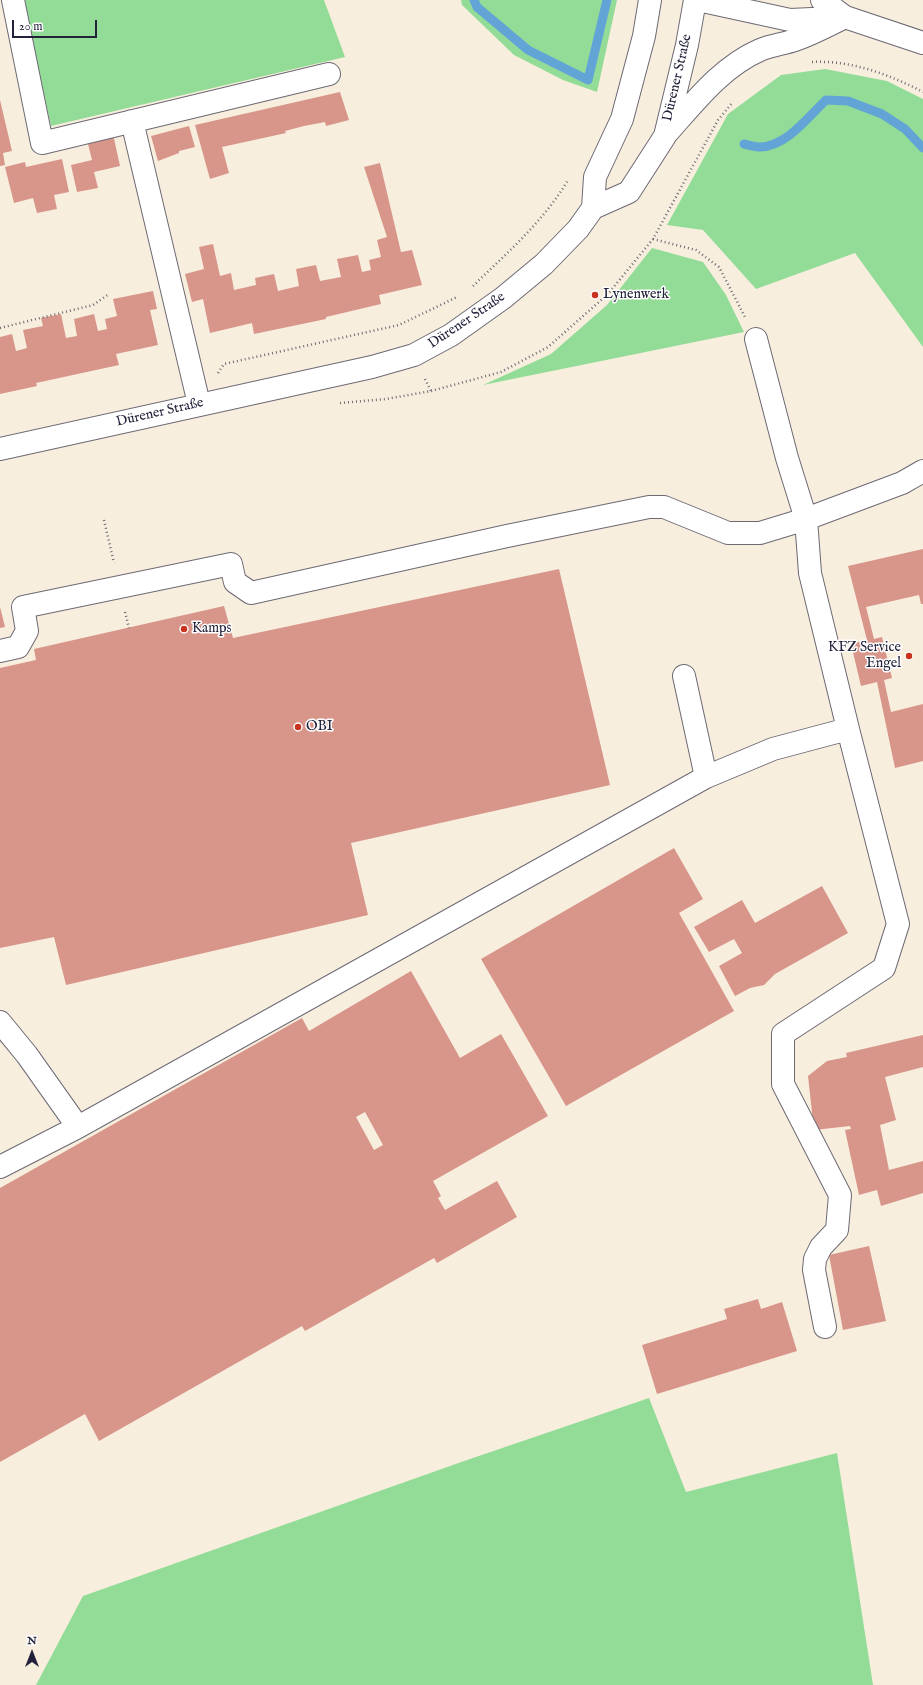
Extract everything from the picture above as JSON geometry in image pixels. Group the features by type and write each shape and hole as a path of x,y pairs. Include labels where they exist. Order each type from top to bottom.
{"main road":[{"path":"13,0 42,143 329,74"},
{"path":"593,208 595,177 622,118 644,36 650,0"},
{"name":"Dürener Straße","path":"0,449 198,404 372,367 414,355 451,335 503,298 544,264 578,229 593,208 629,192 665,136 687,45 696,0 790,20 845,17"},
{"name":"Dürener Straße","path":"822,0 845,17 923,43"},
{"path":"665,136 702,94 722,74 731,68 760,50 795,40 845,17"},
{"path":"132,121 198,404"},
{"path":"756,339 787,458 806,519 810,573 898,924 884,968 783,1034 782,1084 840,1195 837,1230 821,1247 815,1259 814,1270 825,1327"},
{"path":"0,651 18,647 26,631 23,607 231,564 235,582 251,592 649,507 664,507 728,533 760,533 806,519 902,483 923,471"},
{"path":"684,676 706,778"},
{"path":"0,1167 78,1127 706,778 773,749 848,729"},
{"path":"0,1022 27,1055 78,1127"}],"path":[{"path":"471,287 520,240 556,201 570,176"},
{"path":"653,239 696,250 719,267 756,339"},
{"path":"0,328 93,305 109,294"},
{"path":"198,404 224,364 399,325 459,296"}],"green space":[{"path":"23,0 324,0 345,57 51,126"},
{"path":"461,0 617,0 597,92 563,80 514,55 462,5"},
{"path":"825,69 887,81 923,99 923,347 855,253 756,289 703,230 667,225 728,114 781,75"},
{"path":"652,248 703,262 726,295 744,332 483,385 551,354 607,305"},
{"path":"649,1398 686,1492 837,1453 873,1685 36,1685 83,1596 467,1460"}],"building":[{"path":"340,92 349,120 326,126 325,122 304,126 285,131 286,133 222,147 229,173 210,179 195,125"},
{"path":"0,100 12,151 3,153 5,165 0,166"},
{"path":"189,126 195,147 179,151 179,153 158,161 151,136"},
{"path":"113,134 120,166 94,172 98,188 77,192 71,165 92,160 87,140"},
{"path":"62,159 69,192 54,195 57,209 37,213 33,198 14,203 5,167 25,162 26,167"},
{"path":"380,163 401,252 412,250 422,285 379,295 381,304 326,317 326,319 254,334 252,323 210,333 203,299 192,302 185,274 204,269 199,247 213,244 220,276 231,273 234,290 256,285 255,278 274,274 278,291 299,286 296,269 316,265 320,281 341,277 337,259 358,255 362,272 371,270 369,260 381,257 377,240 387,237 364,167"},
{"path":"153,291 157,309 150,310 158,345 116,354 119,365 36,383 37,386 0,394 0,337 12,334 16,351 27,348 23,330 43,326 41,318 61,314 66,338 77,336 74,319 94,314 98,331 107,329 105,319 117,316 113,299"},
{"path":"923,549 923,604 921,604 919,595 866,607 874,639 882,637 892,678 884,680 891,712 923,704 923,761 895,768 877,682 861,686 851,644 867,640 848,566"},
{"name":"OBI","path":"559,569 610,785 351,843 368,915 66,985 54,937 0,948 0,668 36,660 34,649 224,606 233,638"},
{"path":"0,607 5,627 0,628"},
{"path":"674,848 703,899 679,913 734,1011 566,1106 481,959"},
{"path":"822,886 848,933 775,974 764,985 750,988 735,996 719,966 742,953 734,939 709,952 694,927 742,900 755,923"},
{"path":"411,971 460,1058 501,1034 548,1116 433,1181 441,1196 438,1198 445,1210 497,1181 517,1217 437,1263 434,1258 305,1331 302,1326 99,1441 85,1414 0,1462 0,1188 302,1018 309,1031","holes":["365,1112 383,1145 374,1150 356,1117"]},
{"path":"923,1035 923,1067 885,1077 896,1120 880,1125 889,1170 923,1161 923,1193 881,1206 877,1190 859,1195 845,1130 851,1129 850,1126 814,1130 808,1076 827,1061 847,1057 846,1053"},
{"path":"869,1246 886,1321 843,1330 829,1255"},
{"path":"758,1299 761,1309 782,1302 797,1351 657,1394 642,1345 727,1319 724,1309"}],"waterway":[{"path":"474,0 477,7 528,50 588,80 607,0"},
{"path":"744,144 760,147 779,142 796,130 826,100 848,101 882,114 905,129 923,148"}],"place":[{"name":"Lynenwerk","path":"595,295"},
{"name":"Kamps","path":"184,629"},
{"name":"KFZ Service Engel","path":"909,656"},
{"name":"OBI","path":"298,727"}]}
